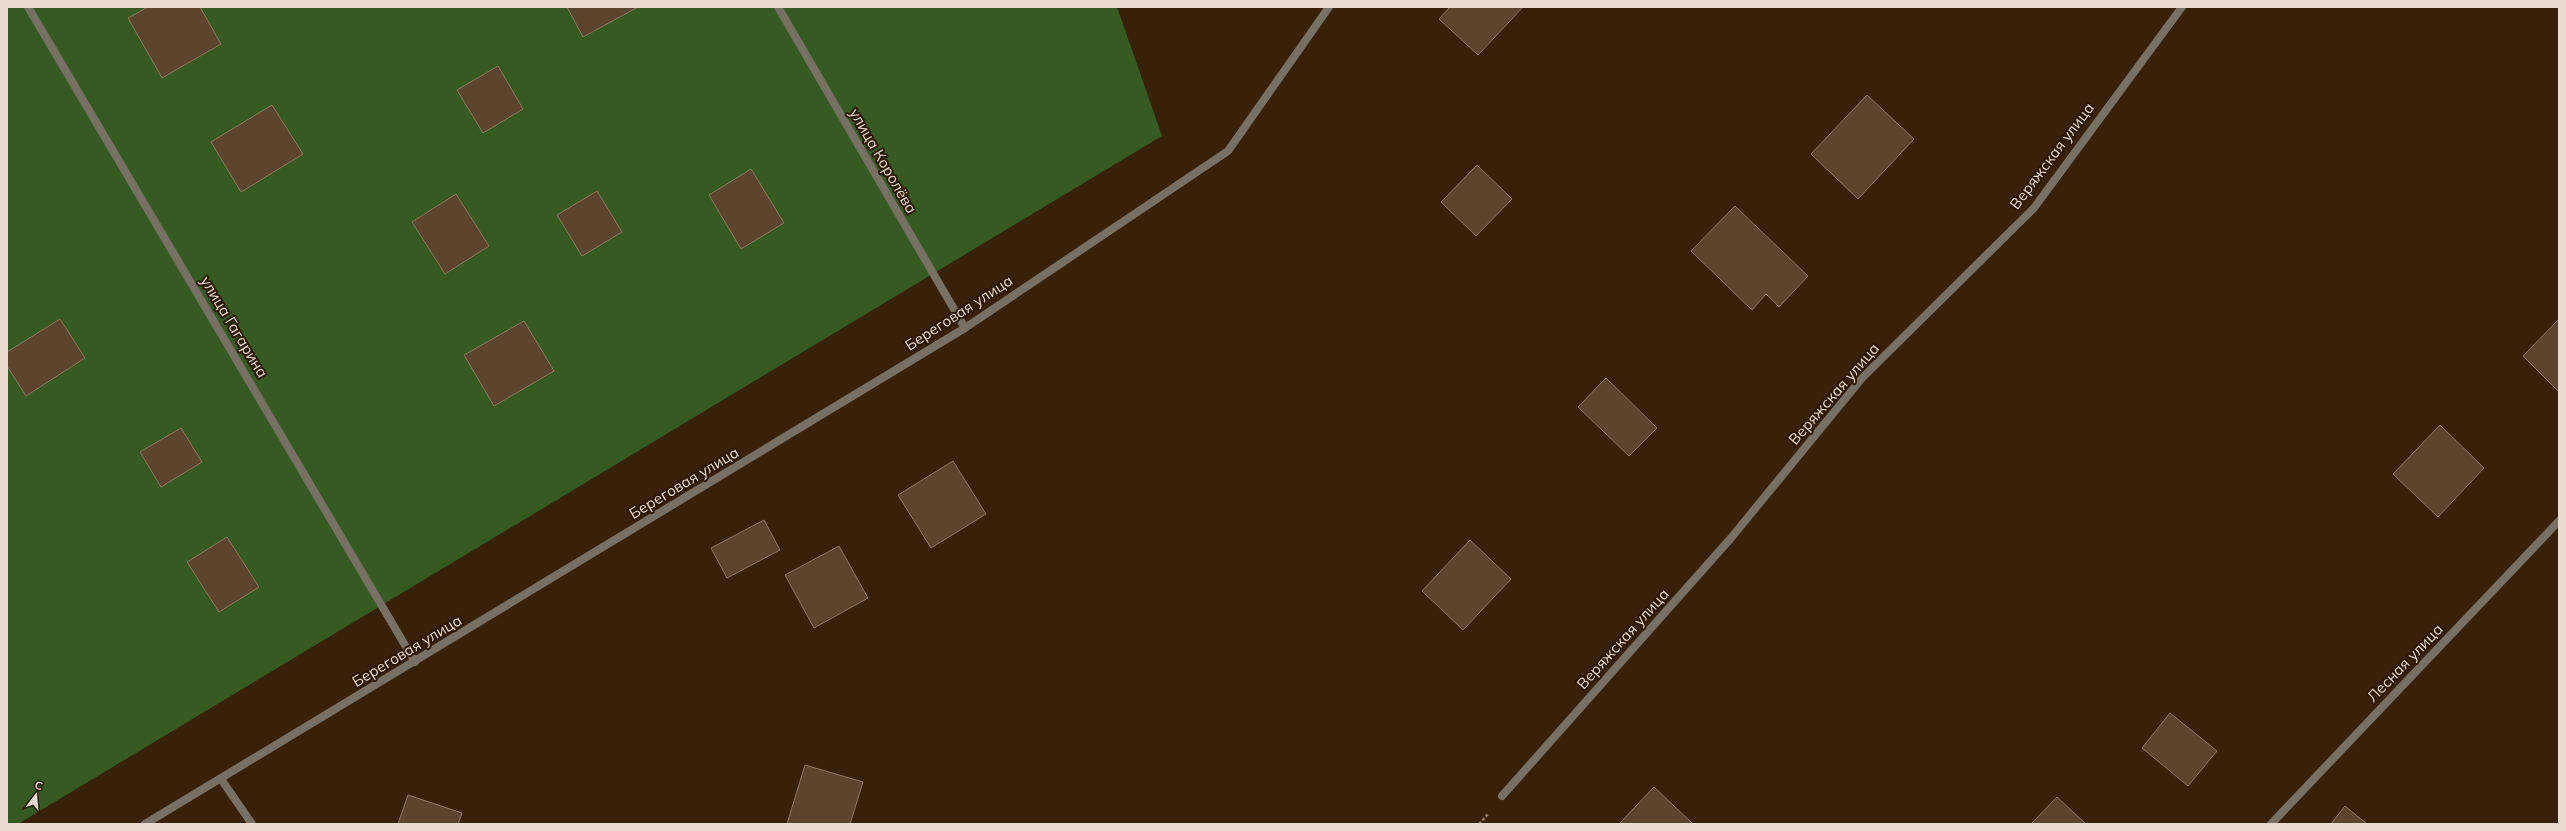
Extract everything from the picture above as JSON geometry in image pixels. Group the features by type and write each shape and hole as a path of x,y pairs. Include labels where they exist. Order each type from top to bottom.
{"street":[{"name":"улица Гагарина","path":"28,7 415,662"},
{"name":"улица Королёва","path":"778,7 965,328"},
{"name":"Береговая улица","path":"145,824 965,328 1228,151 1329,7"},
{"name":"Веряжская улица","path":"1502,796 1731,538 1862,378 2034,208 2182,7"},
{"name":"Лесная улица","path":"2271,824 2559,521"},
{"path":"221,779 252,824"}],"green space":[{"path":"7,7 1117,7 1162,136 18,824 7,824"}],"building":[{"path":"148,7 200,7 221,44 162,78 128,18"},
{"path":"567,7 638,7 583,37"},
{"path":"1450,7 1523,7 1478,55 1439,19"},
{"path":"498,66 523,109 483,133 457,90"},
{"path":"1867,95 1914,139 1858,199 1811,154"},
{"path":"272,105 303,154 241,192 211,142"},
{"path":"1477,165 1512,199 1476,236 1441,202"},
{"path":"751,169 784,223 741,249 709,195"},
{"path":"597,191 622,232 582,256 557,215"},
{"path":"456,194 489,246 445,274 412,222"},
{"path":"1735,206 1808,276 1779,307 1766,294 1752,310 1691,251"},
{"path":"60,319 85,358 26,396 7,366 7,352"},
{"path":"2559,319 2559,392 2523,356"},
{"path":"524,321 554,371 494,406 464,355"},
{"path":"1606,378 1657,428 1629,456 1578,407"},
{"path":"2440,425 2484,468 2438,517 2393,474"},
{"path":"181,428 202,462 161,487 140,452"},
{"path":"953,461 986,514 931,548 898,495"},
{"path":"764,520 780,550 727,578 711,548"},
{"path":"227,537 259,587 219,612 187,562"},
{"path":"1470,540 1511,579 1463,630 1422,591"},
{"path":"839,546 868,598 814,628 785,575"},
{"path":"2170,713 2217,751 2188,786 2142,748"},
{"path":"805,765 863,782 850,824 787,824"},
{"path":"1654,787 1693,824 1619,824"},
{"path":"408,795 462,813 458,824 398,824"},
{"path":"2057,797 2086,824 2031,824"},
{"path":"2345,806 2367,824 2331,824"}]}
